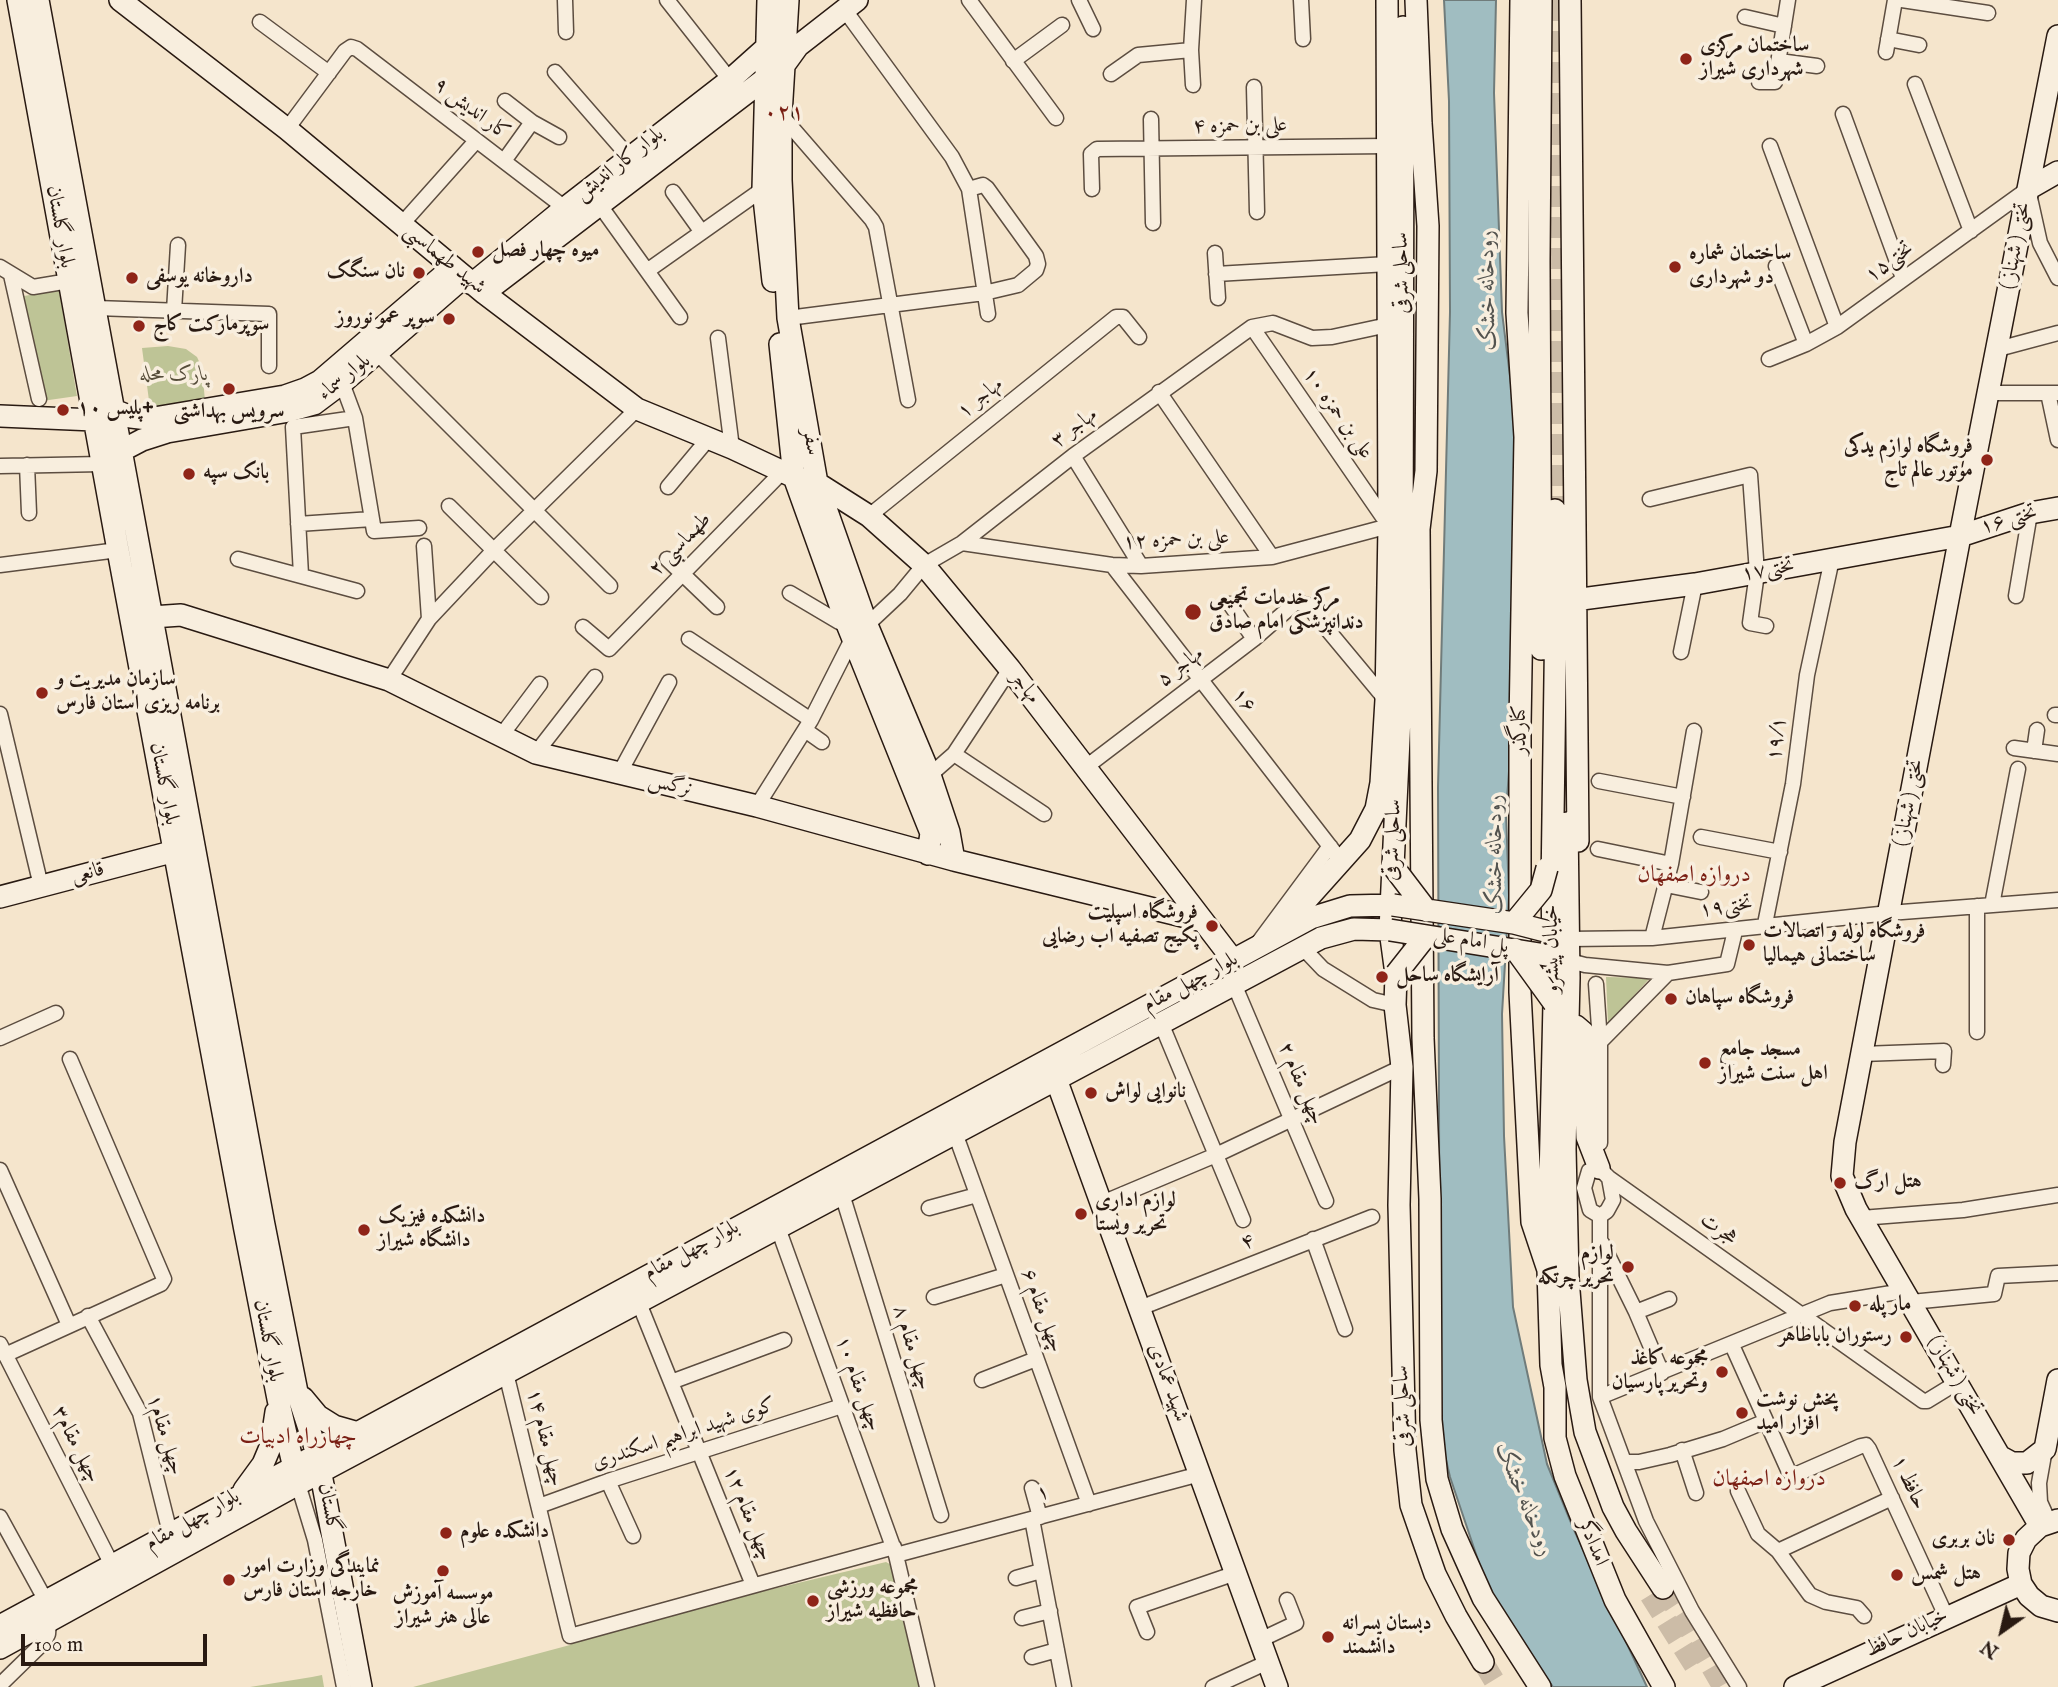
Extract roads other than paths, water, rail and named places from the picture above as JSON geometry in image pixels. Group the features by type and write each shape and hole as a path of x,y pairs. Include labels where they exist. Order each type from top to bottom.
{"main road":[{"name":"بلوار گلستان","path":"18,0 69,281 114,410 152,617 224,1055 288,1396 296,1475"},
{"name":"بلوار گلستان","path":"38,0 96,308 89,332 94,420 175,850 224,1055"},
{"name":"شهید طهماسبی","path":"120,0 287,129 468,280 637,409 732,447 789,474 817,482"},
{"name":"ساحلی شرقی","path":"1262,945 1336,854 1360,840 1376,809 1381,783 1386,701 1389,526 1387,0"},
{"name":"ساحلی شرقی","path":"1403,0 1401,696 1390,930 1396,974 1395,1005 1402,1068 1399,1205 1405,1450 1411,1505 1435,1574 1483,1662"},
{"path":"1416,0 1428,251 1426,471 1419,529 1423,1038 1430,1199 1431,1420 1437,1479 1452,1529 1483,1598 1540,1687"},
{"path":"1517,313 1521,0"},
{"path":"1565,505 1574,473 1570,0"},
{"path":"781,2 795,14 808,19 846,3"},
{"name":"سفر","path":"781,2 768,46 763,189 789,474 855,627 936,840 954,860 1203,921"},
{"name":"سفر","path":"781,2 785,64 781,115 781,180 788,318 817,482 855,627 930,775 936,840"},
{"path":"785,64 798,46 846,3"},
{"path":"1517,313 1526,270 1531,51 1541,10"},
{"path":"1541,10 1542,850 1556,880"},
{"name":"تختی ( شهناز )","path":"2049,1522 2001,1457 1861,1218 1842,1176 1845,1142 1960,536 1998,394 1998,349 2042,185 2058,36"},
{"name":"بلوار کار اندیش","path":"468,280 730,80 768,46"},
{"name":"بلوار کار اندیش","path":"468,280 599,204 766,78"},
{"path":"2042,185 2058,172"},
{"path":"1402,178 1412,217 1418,265 1412,487 1419,529"},
{"name":"بلوار سماء","path":"114,410 131,417 165,424 289,411 314,404 468,280"},
{"name":"بلوار سماء","path":"121,450 165,424 305,389 468,280"},
{"name":"کنارگذر","path":"1517,313 1525,438 1520,992 1532,1222 1548,1270"},
{"path":"0,416 94,420"},
{"path":"1541,484 1574,473"},
{"name":"مهاجر","path":"817,482 869,516 924,565 1010,669 1233,960"},
{"path":"1514,923 1541,890 1556,880 1578,853 1574,600 1565,505 1567,489 1541,484"},
{"name":"خیابان پیشرو","path":"1560,958 1569,1024 1565,1149 1568,1278 1576,1380 1585,1432 1613,1507 1656,1591 1614,1537 1601,1511 1555,1387 1550,1338 1548,1270 1554,1003 1561,936 1556,880 1556,608 1565,505"},
{"name":"تختی ۱۶","path":"1960,536 2031,513 2058,508"},
{"name":"تختی۱۷","path":"1574,600 1695,584 1960,536"},
{"name":"نرگس","path":"152,617 181,615 389,680 536,753 757,806 936,840"},
{"name":"قانعی","path":"0,897 175,850"},
{"path":"1392,865 1427,911"},
{"name":"بلوار چهل مقام","path":"0,1626 47,1611 319,1462 506,1374 842,1194 878,1163 955,1133 1053,1069 1233,960 1311,918 1350,906 1393,905"},
{"name":"پل امام علی","path":"1393,905 1514,923 1561,936"},
{"name":"بلوار چهل مقام","path":"319,1462 355,1432 878,1163 1053,1069 1161,1023 1321,938 1354,929 1390,930"},
{"name":"پل امام علی","path":"1390,930 1560,958"},
{"path":"1396,974 1426,936"},
{"path":"1514,949 1554,1003"},
{"path":"1569,1024 1583,1032 1587,1137 1604,1173"},
{"name":"شهید عمادی","path":"1053,1069 1278,1687"},
{"path":"2001,1457 2012,1463 2027,1463 2045,1449 2058,1380"},
{"name":"امدادگر","path":"1555,1387 1555,1437 1565,1476 1615,1600 1664,1687"},
{"name":"بلوار گلستان","path":"288,1396 319,1462"},
{"path":"239,1496 263,1464 288,1396 334,1426 355,1432"},
{"name":"گلستان","path":"319,1462 361,1687"},
{"name":"بلوار چهل مقام","path":"0,1648 112,1565 170,1533 198,1529 239,1496 296,1475"},
{"path":"2049,1522 2026,1539 2019,1553 2018,1569 2021,1584 2029,1597 2041,1606 2058,1611"},
{"name":"خیابان حافظ","path":"1795,1687 2021,1584"}],"street":[{"path":"565,0 565,32"},
{"path":"667,0 730,80"},
{"path":"969,0 1056,118"},
{"path":"1079,0 1093,29"},
{"path":"1193,85 1191,50 1194,0"},
{"path":"1301,0 1303,39"},
{"path":"1759,82 1775,82 1788,0"},
{"path":"1895,0 1887,46 1919,45"},
{"path":"1902,0 1988,13"},
{"path":"846,3 952,157 969,189 988,314"},
{"path":"1745,17 1784,26"},
{"path":"260,22 329,73 287,129"},
{"path":"1013,61 1062,25"},
{"name":"۹ کار اندیش","path":"329,73 345,51 351,47 357,49 565,208"},
{"path":"1111,74 1138,55 1191,50"},
{"path":"1779,61 1817,66"},
{"path":"555,72 630,158"},
{"path":"1915,84 1971,231"},
{"path":"1254,87 1257,212"},
{"path":"505,101 532,122 559,137"},
{"path":"1843,114 1903,278"},
{"path":"781,115 873,220 908,400"},
{"path":"1151,119 1153,222"},
{"path":"504,162 532,122"},
{"path":"401,225 477,141"},
{"name":"۴ علی بن حمزه","path":"1092,189 1091,153 1094,150 1388,146"},
{"path":"1770,146 1838,327"},
{"path":"2042,185 2040,243 2052,254 2058,278"},
{"name":"تختی۱۵","path":"1769,359 1838,327 1903,278 2042,185"},
{"path":"788,318 984,293 1018,285 1036,270 1036,257 986,188 983,186 969,189"},
{"path":"647,271 763,189"},
{"path":"673,192 701,231"},
{"path":"599,204 680,317"},
{"path":"174,311 178,244"},
{"path":"1215,253 1217,298"},
{"path":"1216,274 1388,264"},
{"path":"1776,266 1806,344"},
{"path":"6,271 33,287 69,281"},
{"path":"6,271 39,400"},
{"path":"96,308 269,314 269,366"},
{"name":"۱ مهاجر","path":"869,516 1120,315 1139,337"},
{"path":"1252,327 1273,323 1312,338 1332,337 1388,325"},
{"name":"۳ مهاجر","path":"757,806 808,725 855,627 900,594 924,565 962,542 1073,456 1252,327"},
{"name":"۱۰ علی بن حمزه","path":"1252,327 1389,526"},
{"path":"1998,349 2058,333"},
{"path":"718,338 732,447"},
{"path":"377,353 536,509 610,586"},
{"path":"342,383 355,418 374,531 419,528"},
{"path":"1159,393 1272,557"},
{"path":"1998,394 2053,393 2057,440"},
{"path":"389,680 429,619 494,550 637,409"},
{"path":"300,575 293,427 355,418"},
{"path":"668,487 709,438"},
{"path":"1073,456 1141,566"},
{"path":"0,466 102,464"},
{"path":"27,465 29,513"},
{"name":"۲ طهماسبی","path":"583,627 609,649 682,574 789,474"},
{"path":"1650,499 1750,475 1757,573 1750,623 1766,626"},
{"path":"449,506 541,597"},
{"path":"2016,596 2031,513"},
{"path":"298,524 372,519"},
{"name":"۱۲ علی بن حمزه","path":"962,542 1112,565 1141,566 1272,557 1389,526"},
{"path":"424,546 429,619"},
{"path":"0,565 118,550"},
{"path":"238,559 357,591"},
{"path":"667,559 717,607"},
{"name":"۱۹/۱","path":"1765,924 1793,785 1807,675 1832,559"},
{"name":"۱۶","path":"1112,565 1336,854"},
{"path":"1681,652 1695,584"},
{"path":"790,593 839,622 855,627"},
{"path":"1230,604 1254,639"},
{"name":"۵ مهاجر","path":"1086,767 1254,639 1294,604 1307,605 1386,701"},
{"path":"689,639 808,725 822,743"},
{"path":"930,775 954,754 1010,669"},
{"path":"536,753 595,677"},
{"path":"619,774 669,682"},
{"path":"501,736 540,684"},
{"path":"0,714 41,886"},
{"path":"1652,938 1671,864 1695,730"},
{"path":"2034,751 2037,730"},
{"path":"2014,748 2058,754"},
{"path":"954,754 1044,814"},
{"path":"1992,905 2018,769"},
{"path":"1599,781 1683,797"},
{"path":"1701,837 1780,852"},
{"path":"1598,849 1671,864"},
{"path":"1666,885 1701,892"},
{"name":"تختی۱۹","path":"1561,936 1652,938 1735,931 1765,924 2058,900"},
{"path":"1977,906 1977,1032"},
{"path":"1560,958 1585,965 1668,973 1727,964 1735,931"},
{"path":"1303,947 1323,969 1373,1000 1395,1005"},
{"path":"1600,1042 1668,973"},
{"name":"چهل مقام ۲","path":"1234,984 1326,1201"},
{"path":"1596,984 1600,1042 1600,1143"},
{"path":"0,1038 56,1013"},
{"path":"1161,1023 1243,1220"},
{"path":"1862,1054 1944,1051 1943,1065"},
{"path":"3,1350 69,1325 160,1284 164,1279 70,1059"},
{"path":"1102,1203 1216,1155 1402,1068"},
{"name":"چهل مقام ۶","path":"955,1133 1088,1504"},
{"path":"0,1170 69,1325"},
{"path":"1589,1171 1604,1173 1613,1200 1607,1212 1600,1216 1590,1210 1584,1188 1589,1171"},
{"name":"هجرت","path":"1604,1173 1923,1401 1958,1382"},
{"name":"چهل مقام ۸","path":"842,1194 941,1515"},
{"path":"929,1208 977,1195"},
{"path":"1861,1218 1963,1210 2058,1195"},
{"path":"1600,1216 1601,1397 1646,1521 1692,1611 1739,1687"},
{"name":"۴","path":"1140,1308 1372,1217"},
{"name":"چهل مقام ۱۰","path":"778,1228 895,1551 927,1687"},
{"path":"1600,1238 1662,1373"},
{"path":"1313,1239 1345,1329"},
{"path":"1601,1397 1829,1303 1907,1296 1994,1294 1997,1276 2058,1273"},
{"path":"934,1297 1006,1275"},
{"path":"1636,1312 1669,1299"},
{"name":"چهل مقام ۱۲","path":"639,1303 754,1586"},
{"name":"چهل مقام۱","path":"88,1316 140,1413 170,1533"},
{"path":"671,1382 784,1340"},
{"path":"1625,1462 1639,1462 1723,1439 1766,1421 1732,1345"},
{"name":"چهل مقام۳","path":"3,1350 112,1565"},
{"path":"982,1380 1036,1359"},
{"name":"چهل مقام ۱۴","path":"506,1374 570,1636"},
{"name":"کوی شهید ابراهیم اسکندری","path":"539,1506 608,1481 842,1406"},
{"name":"حافظ ۱","path":"1766,1421 1789,1472 1797,1474 1866,1445 1946,1616"},
{"path":"2045,1449 2039,1483 2040,1502 2049,1522"},
{"path":"1682,1450 1696,1493"},
{"name":"۱","path":"570,1636 754,1586 1036,1518 1200,1474"},
{"name":"گلستان","path":"296,1475 315,1540 344,1687"},
{"path":"608,1481 633,1536"},
{"path":"1032,1488 1041,1571 1064,1687"},
{"path":"1738,1491 1758,1534 1778,1551 1810,1595 1826,1602 1857,1608 1864,1616"},
{"path":"1778,1551 1892,1498"},
{"path":"0,1517 47,1611 48,1634 44,1642 0,1685"},
{"path":"1016,1578 1041,1571"},
{"path":"1147,1632 1137,1607 1236,1573"},
{"path":"1260,1640 1296,1623 1287,1600"},
{"path":"1021,1618 1049,1611"},
{"path":"1032,1657 1057,1650"},
{"path":"1213,1687 1269,1662"}],"water":[{"name":"رودخانه خشک","path":"1444,0 1496,0 1494,93 1502,312 1517,433 1515,687 1506,813 1509,896 1502,1014 1504,1136 1513,1307 1547,1464 1574,1530 1647,1687 1553,1687 1486,1591 1450,1477 1440,1434 1438,787 1450,312 1449,101"}],"tunnel":[{"path":"1554,0 1555,510"},
{"path":"1663,1588 1723,1687"},
{"path":"1650,1595 1699,1673"},
{"path":"1483,1662 1498,1687"}],"place":[{"name":"ساختمان مرکزی شهرداری شیراز","path":"1686,59"},
{"name":"میوه چهار فصل","path":"478,252"},
{"name":"ساختمان شماره دو شهرداری","path":"1675,267"},
{"name":"نان سنگک","path":"419,273"},
{"name":"داروخانه یوسفی","path":"132,278"},
{"name":"سوپر عمو نوروز","path":"449,319"},
{"name":"سوپرمارکت کاج","path":"139,326"},
{"name":"سرویس بهداشتی","path":"229,389"},
{"name":"پلیس ۱۰+","path":"63,410"},
{"name":"فروشگاه لوازم یدکی موتور عالم تاج","path":"1987,460"},
{"name":"بانک سپه","path":"189,474"},
{"name":"مرکز خدمات تجمیعی دندانپزشکی امام صادق","path":"1193,612"},
{"name":"سازمان مدیریت و برنامه ریزی استان فارس","path":"42,693"},
{"name":"فروشگاه اسپلیت پکیج تصفیه اب رضایی","path":"1212,926"},
{"name":"فروشگاه لوله و اتصالات ساختمانی هیمالیا","path":"1749,945"},
{"name":"آرایشگاه ساحل","path":"1382,977"},
{"name":"فروشگاه سپاهان","path":"1671,999"},
{"name":"مسجد جامع اهل سنت شیراز","path":"1705,1063"},
{"name":"نانوایی لواش","path":"1091,1093"},
{"name":"هتل ارگ","path":"1840,1183"},
{"name":"لوازم اداری تحریر ویستا","path":"1081,1214"},
{"name":"دانشکده فیزیک دانشگاه شیراز","path":"364,1230"},
{"name":"لوازم تحریر چرتکه","path":"1628,1267"},
{"name":"مار پله","path":"1855,1306"},
{"name":"رستوران باباطاهر","path":"1906,1337"},
{"name":"مجموعه کاغذ وتحریر پارسیان","path":"1722,1372"},
{"name":"پخش نوشت افزار امید","path":"1742,1413"},
{"name":"دانشکده علوم","path":"446,1533"},
{"name":"نان بربری","path":"2009,1540"},
{"name":"موسسه آموزش عالی هنر شیراز","path":"443,1571"},
{"name":"هتل شمس","path":"1897,1575"},
{"name":"نمایندگی وزارت امور خارجه استان فارس","path":"229,1580"},
{"name":"مجموعه ورزشی حافظیه شیراز","path":"813,1601"},
{"name":"دبستان پسرانه دانشمند","path":"1328,1637"}],"district":[{"name":"۰۲۱","path":"784,114"},
{"name":"دروازه اصفهان","path":"1694,876"},
{"name":"چهارراه ادبیات","path":"298,1438"},
{"name":"دروازه اصفهان","path":"1769,1480"}],"park label":[{"name":"پارک محله","path":"174,376"}]}
